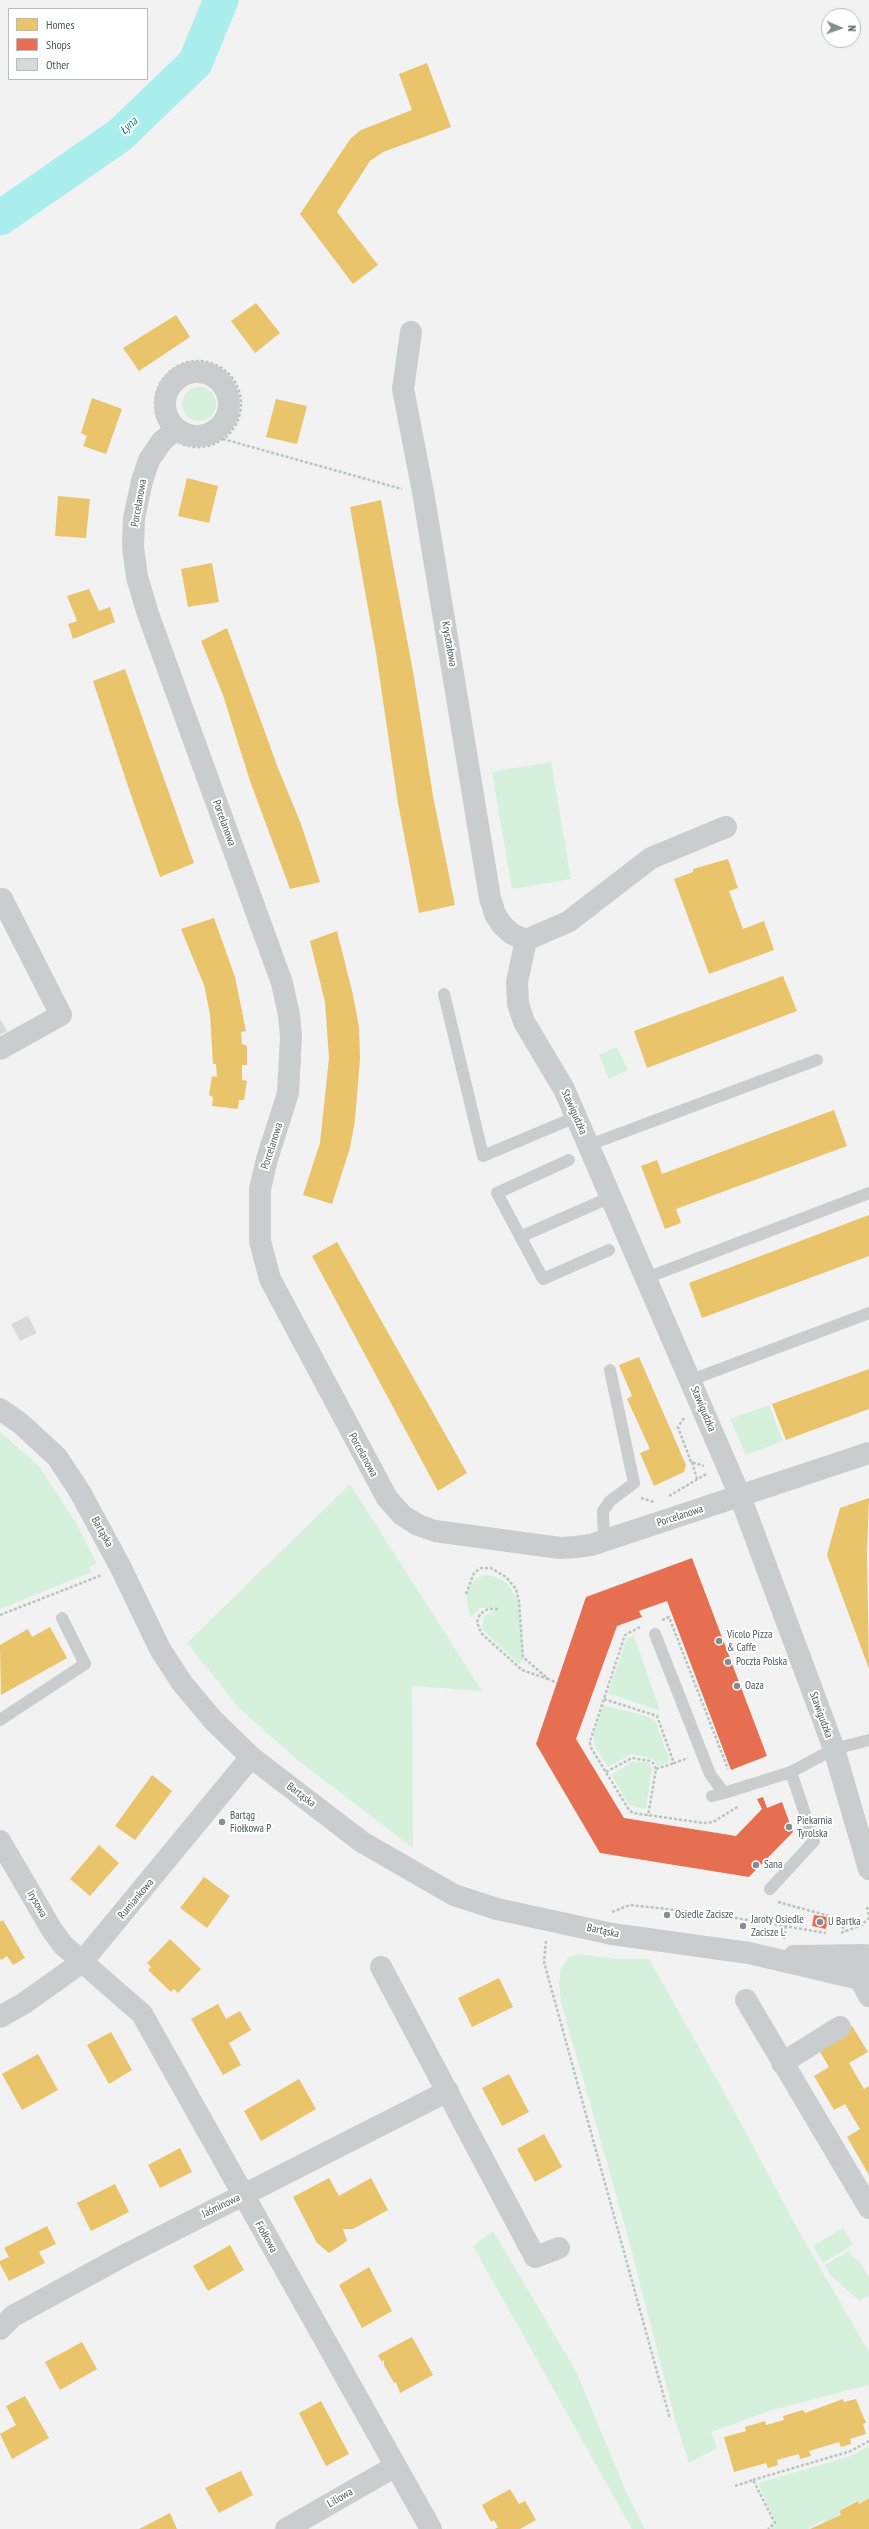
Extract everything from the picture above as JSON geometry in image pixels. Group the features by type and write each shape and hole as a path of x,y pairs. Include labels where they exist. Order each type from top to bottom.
{"street":[{"name":"Kryształowa","path":"411,332 403,389 423,492 490,898 495,914 502,925 512,934 526,940"},
{"name":"Porcelanowa","path":"169,434 162,441 149,460 142,481 134,518 133,547 137,577 148,614 282,983 289,1015 291,1042 288,1093 267,1159 260,1189 260,1241 270,1279 372,1472 387,1498 402,1515 418,1525 434,1531 560,1548 590,1546 740,1496"},
{"path":"526,940 568,922 651,858 726,827"},
{"path":"0,900 2,899 61,1015 0,1049"},
{"name":"Stawigudzka","path":"526,940 518,982 518,1004 524,1022 547,1058 589,1145 740,1496 834,1750 869,1869"},
{"name":"Bartąska","path":"0,1409 20,1423 57,1457 80,1492 122,1568 160,1649 182,1684 213,1720 251,1757 362,1842 454,1895 497,1910 612,1934 763,1956 864,1988 860,1966 867,1953 763,1956"},
{"path":"740,1496 869,1453"},
{"name":"Rumiankowa","path":"0,2017 23,2004 82,1962 251,1757"},
{"name":"Irysowa","path":"0,1841 52,1930 63,1945 82,1962"},
{"name":"Fiołkowa","path":"82,1962 142,2014 394,2467 431,2529"},
{"path":"381,1967 535,2257 558,2248"},
{"path":"746,2000 869,2208"},
{"path":"782,2063 840,2027"},
{"name":"Jaśminowa","path":"0,2329 13,2316 243,2195 448,2091"},
{"name":"Liliowa","path":"286,2529 394,2467"}],"lane":[{"path":"444,994 483,1156 576,1117"},
{"path":"589,1145 817,1060"},
{"path":"568,1160 497,1193 543,1279 609,1250"},
{"path":"646,1278 869,1193"},
{"path":"520,1237 611,1197"},
{"path":"691,1380 869,1313"},
{"path":"604,1541 603,1511 610,1501 634,1483 610,1370"},
{"path":"0,1720 85,1664 62,1618"},
{"path":"655,1634 710,1774 724,1793"},
{"path":"712,1796 791,1772 834,1750 869,1740"},
{"path":"773,1895 814,1841 791,1772"}],"path":[{"path":"201,361 216,364 228,373 237,385 241,399 240,414 234,428 223,439 210,446 195,447 169,434 155,408 156,393 162,379 172,369 186,362 201,361"},
{"path":"223,439 410,492 423,492"},
{"path":"686,1415 678,1427 697,1479"},
{"path":"691,1462 706,1467"},
{"path":"666,1498 713,1469"},
{"path":"0,1616 122,1568"},
{"path":"466,1594 474,1573 481,1568 491,1568 506,1576 516,1589 519,1602 522,1657 548,1679"},
{"path":"498,1609 488,1609 480,1614 477,1622 481,1633 522,1670 557,1683"},
{"path":"604,1699 658,1716 674,1763"},
{"path":"656,1769 702,1754"},
{"path":"606,1772 632,1758 650,1761 656,1769 648,1816"},
{"path":"773,1895 780,1904 833,1917 846,1931"},
{"path":"608,1914 630,1905 712,1914 831,1934"},
{"path":"835,1934 862,1925 869,1916 867,1907"},
{"path":"548,1921 544,1962 555,1993 670,2419"},
{"path":"783,1945 786,1926"},
{"path":"735,2486 852,2451 869,2441"},
{"path":"753,2480 775,2523 768,2529"}],"green space":[{"path":"196,387 202,387 206,388 213,394 216,404 215,411 209,418 202,421 196,421 192,420 185,414 182,407 182,401 183,397 189,390"},
{"path":"551,762 571,879 512,889 492,772"},
{"path":"617,1047 628,1070 609,1079 599,1055"},
{"path":"769,1405 783,1441 746,1455 730,1419"},
{"path":"0,1432 39,1466 76,1523 97,1564 89,1567 92,1572 0,1609"},
{"path":"350,1484 482,1691 412,1686 413,1848 300,1762 240,1709 187,1643"},
{"path":"484,1575 493,1576 507,1583 519,1601 523,1660 519,1664 482,1629 484,1616 497,1609 480,1608 470,1618 466,1594 475,1579"},
{"path":"634,1636 660,1711 608,1693 627,1638"},
{"path":"603,1705 649,1717 656,1722 670,1761 658,1766 653,1759 632,1754 608,1767 595,1747 593,1735"},
{"path":"633,1761 649,1763 652,1769 646,1809 629,1805 611,1775"},
{"path":"578,1954 616,1959 649,1959 718,2081 801,2235 869,2352 869,2385 772,2410 711,2432 717,2448 689,2463 676,2423 625,2226 561,2002 559,1984 561,1968 569,1957"},
{"path":"843,2228 853,2245 823,2263 813,2246"},
{"path":"493,2231 576,2371 624,2487 645,2529 632,2529 473,2246"},
{"path":"849,2251 853,2258 859,2261 869,2277 869,2295 860,2301 830,2275 825,2265"},
{"path":"869,2446 869,2497 859,2503 858,2500 838,2511 840,2515 825,2523 823,2520 808,2529 770,2529 776,2523 758,2483 851,2456"}],"building: Homes":[{"path":"427,63 451,127 383,152 370,161 337,212 378,265 353,284 300,214 351,138 361,130 412,110 399,74"},
{"path":"256,303 280,333 255,353 231,321"},
{"path":"176,315 190,337 139,371 123,348"},
{"path":"92,398 122,409 106,454 83,446 87,436 81,433"},
{"path":"276,399 307,406 297,444 266,437"},
{"path":"187,478 218,486 209,523 178,516"},
{"path":"58,496 90,499 86,538 55,536"},
{"path":"381,500 414,677 433,796 455,905 419,913 398,803 376,653 350,507"},
{"path":"212,563 219,602 188,607 181,569"},
{"path":"89,589 99,611 110,607 115,622 73,639 68,624 77,621 67,596"},
{"path":"227,628 278,768 301,824 320,882 290,889 250,781 223,695 201,641"},
{"path":"125,669 194,863 160,877 93,681"},
{"path":"728,859 738,888 729,891 743,929 764,921 774,950 709,974 674,879 693,872 693,869"},
{"path":"214,918 235,977 246,1031 241,1032 242,1044 247,1046 247,1065 242,1065 242,1080 247,1081 244,1100 239,1100 238,1109 212,1106 213,1097 209,1095 212,1076 217,1077 216,1064 213,1064 210,1014 204,985 181,929"},
{"path":"337,931 353,995 359,1027 360,1059 355,1120 350,1148 332,1204 303,1195 320,1143 329,1058 325,1002 310,941"},
{"path":"783,976 797,1011 647,1068 634,1031"},
{"path":"834,1110 847,1146 676,1209 681,1223 665,1229 641,1166 657,1160 662,1174"},
{"path":"869,1215 869,1256 702,1318 689,1283"},
{"path":"337,1242 467,1473 438,1491 312,1256"},
{"path":"639,1357 686,1465 684,1472 654,1486 640,1453 650,1449 627,1399 632,1396 619,1365"},
{"path":"869,1369 869,1409 786,1440 772,1404"},
{"path":"869,1498 867,1552 869,1669 827,1555 840,1508"},
{"path":"50,1627 67,1658 1,1695 0,1645 28,1629 32,1637"},
{"path":"152,1775 172,1791 135,1840 115,1826"},
{"path":"99,1845 119,1863 90,1896 70,1879"},
{"path":"204,1877 230,1896 207,1928 180,1908"},
{"path":"3,1920 25,1958 13,1965 7,1956 1,1960 0,1958 0,1922"},
{"path":"170,1939 201,1969 178,1993 174,1989 171,1992 148,1970 151,1967 147,1963"},
{"path":"499,1978 513,2007 472,2027 458,1998"},
{"path":"218,2004 226,2019 240,2011 251,2030 229,2043 241,2065 223,2075 191,2019"},
{"path":"852,2026 868,2052 849,2063 864,2089 869,2086 869,2175 847,2137 860,2129 845,2104 834,2110 814,2076 829,2067 817,2047"},
{"path":"111,2032 132,2070 109,2084 87,2045"},
{"path":"38,2054 58,2090 22,2110 2,2074"},
{"path":"509,2074 529,2112 502,2126 482,2088"},
{"path":"299,2079 316,2109 261,2141 244,2111"},
{"path":"544,2134 562,2167 535,2182 517,2149"},
{"path":"180,2148 192,2172 160,2188 148,2165"},
{"path":"329,2178 339,2196 371,2178 388,2210 353,2229 343,2229 347,2241 329,2253 317,2243 293,2197"},
{"path":"115,2184 129,2212 91,2231 77,2203"},
{"path":"47,2226 56,2244 39,2252 45,2263 9,2281 0,2264 0,2261 9,2257 4,2248"},
{"path":"230,2245 244,2270 208,2291 193,2266"},
{"path":"369,2267 392,2311 362,2328 339,2285"},
{"path":"412,2337 433,2375 400,2393 396,2382 394,2383 384,2365 384,2360 382,2362 378,2355"},
{"path":"82,2342 97,2369 60,2390 45,2362"},
{"path":"25,2396 49,2438 12,2459 0,2434 16,2425 6,2406"},
{"path":"843,2399 844,2402 856,2399 866,2423 863,2424 866,2434 850,2439 851,2444 841,2447 839,2442 809,2451 811,2456 800,2459 799,2454 777,2460 778,2465 768,2468 766,2463 734,2472 724,2437 746,2431 745,2427 765,2421 766,2425 784,2420 783,2416 803,2410 805,2413"},
{"path":"321,2401 349,2454 326,2466 299,2413"},
{"path":"241,2471 253,2495 219,2513 205,2488"},
{"path":"510,2489 519,2504 525,2501 536,2520 520,2529 495,2529 498,2527 494,2520 491,2522 482,2505"},
{"path":"869,2498 869,2529 810,2529 841,2515 839,2511 858,2501 859,2504"},
{"path":"170,2513 177,2529 139,2529"}],"building: Shops":[{"path":"692,1558 767,1756 731,1770 667,1601 639,1611 642,1617 617,1626 576,1739 624,1818 736,1836 762,1809 757,1799 763,1797 767,1808 782,1802 793,1832 749,1877 600,1853 536,1744 586,1597"},
{"name":"U Bartka","path":"814,1915 828,1917 826,1929 812,1926"}],"building: Other":[{"path":"0,1019 7,1031 0,1035"},
{"path":"28,1316 37,1333 20,1341 11,1324"}],"waterway":[{"name":"Łyna","path":"0,218 120,135 195,63 221,0"}],"place":[{"name":"Vicolo Pizza & Caffe","path":"719,1641"},
{"name":"Poczta Polska","path":"728,1662"},
{"name":"Oaza","path":"737,1686"},
{"name":"Bartąg Fiołkowa P","path":"222,1822"},
{"name":"Piekarnia Tyrolska","path":"789,1827"},
{"name":"Sana","path":"756,1865"},
{"name":"Osiedle Zacisze","path":"667,1915"},
{"name":"U Bartka","path":"820,1922"},
{"name":"Jaroty Osiedle Zacisze L","path":"743,1926"}]}
